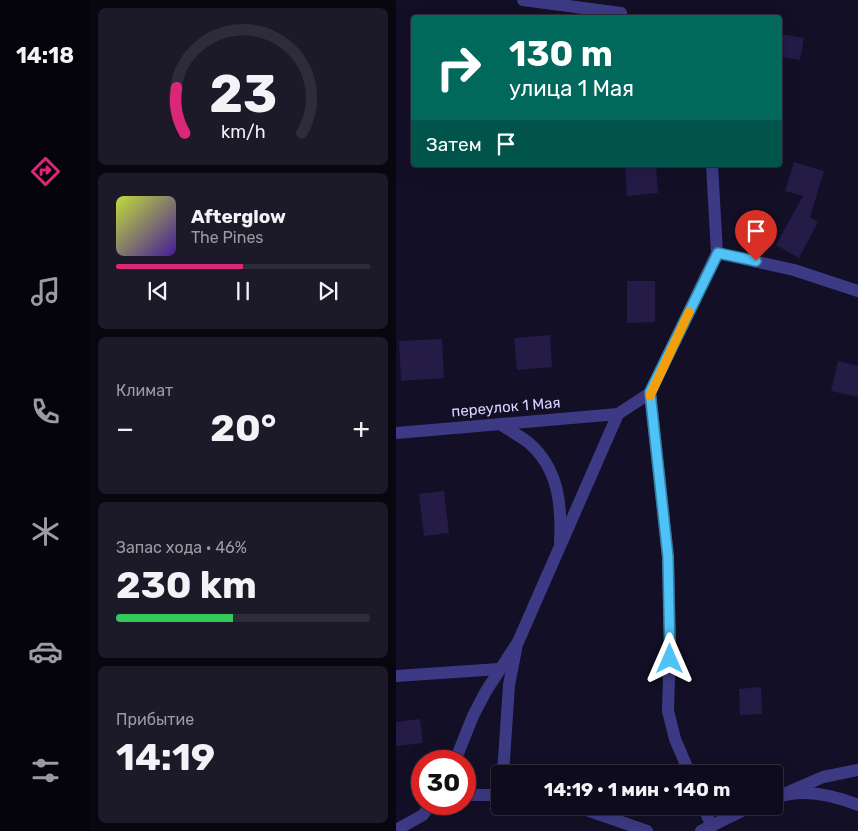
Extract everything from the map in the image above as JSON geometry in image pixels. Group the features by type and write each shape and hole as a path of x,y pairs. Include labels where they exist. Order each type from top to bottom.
{"street":[{"path":"523,0 624,15"},
{"path":"616,0 624,15"},
{"path":"504,765 509,686 518,642 618,414 650,392 718,253 712,167"},
{"path":"718,253 794,270 858,291"},
{"path":"650,392 668,557 670,643 668,711 675,739 686,765"},
{"name":"переулок 1 Мая","path":"396,433 618,414"},
{"path":"500,424 530,444 552,470 561,518 560,544"},
{"path":"459,750 473,716 499,669 518,642"},
{"path":"396,676 499,669"},
{"path":"783,795 823,777 858,770"},
{"path":"476,794 491,795"},
{"path":"783,796 833,796 858,805"},
{"path":"401,828 423,815"},
{"path":"602,815 647,831"},
{"path":"704,815 706,829 734,815"}],"building":[{"path":"782,34 804,38 800,60 782,57"},
{"path":"794,162 824,171 810,217 818,222 799,258 776,245 803,196 785,191"},
{"path":"625,167 656,167 658,193 627,196"},
{"path":"627,281 655,281 655,322 627,323"},
{"path":"550,335 552,367 517,370 514,338"},
{"path":"442,339 444,378 401,381 399,341"},
{"path":"838,361 858,366 858,397 831,391"},
{"path":"444,491 449,533 424,536 419,494"},
{"path":"761,687 762,714 740,715 739,689"},
{"path":"420,719 423,743 396,746 396,722"}],"slow traffic":[{"path":"650,396 650,392 689,312"}],"route":[{"path":"670,659 668,557 650,392 718,253 756,261"}]}
